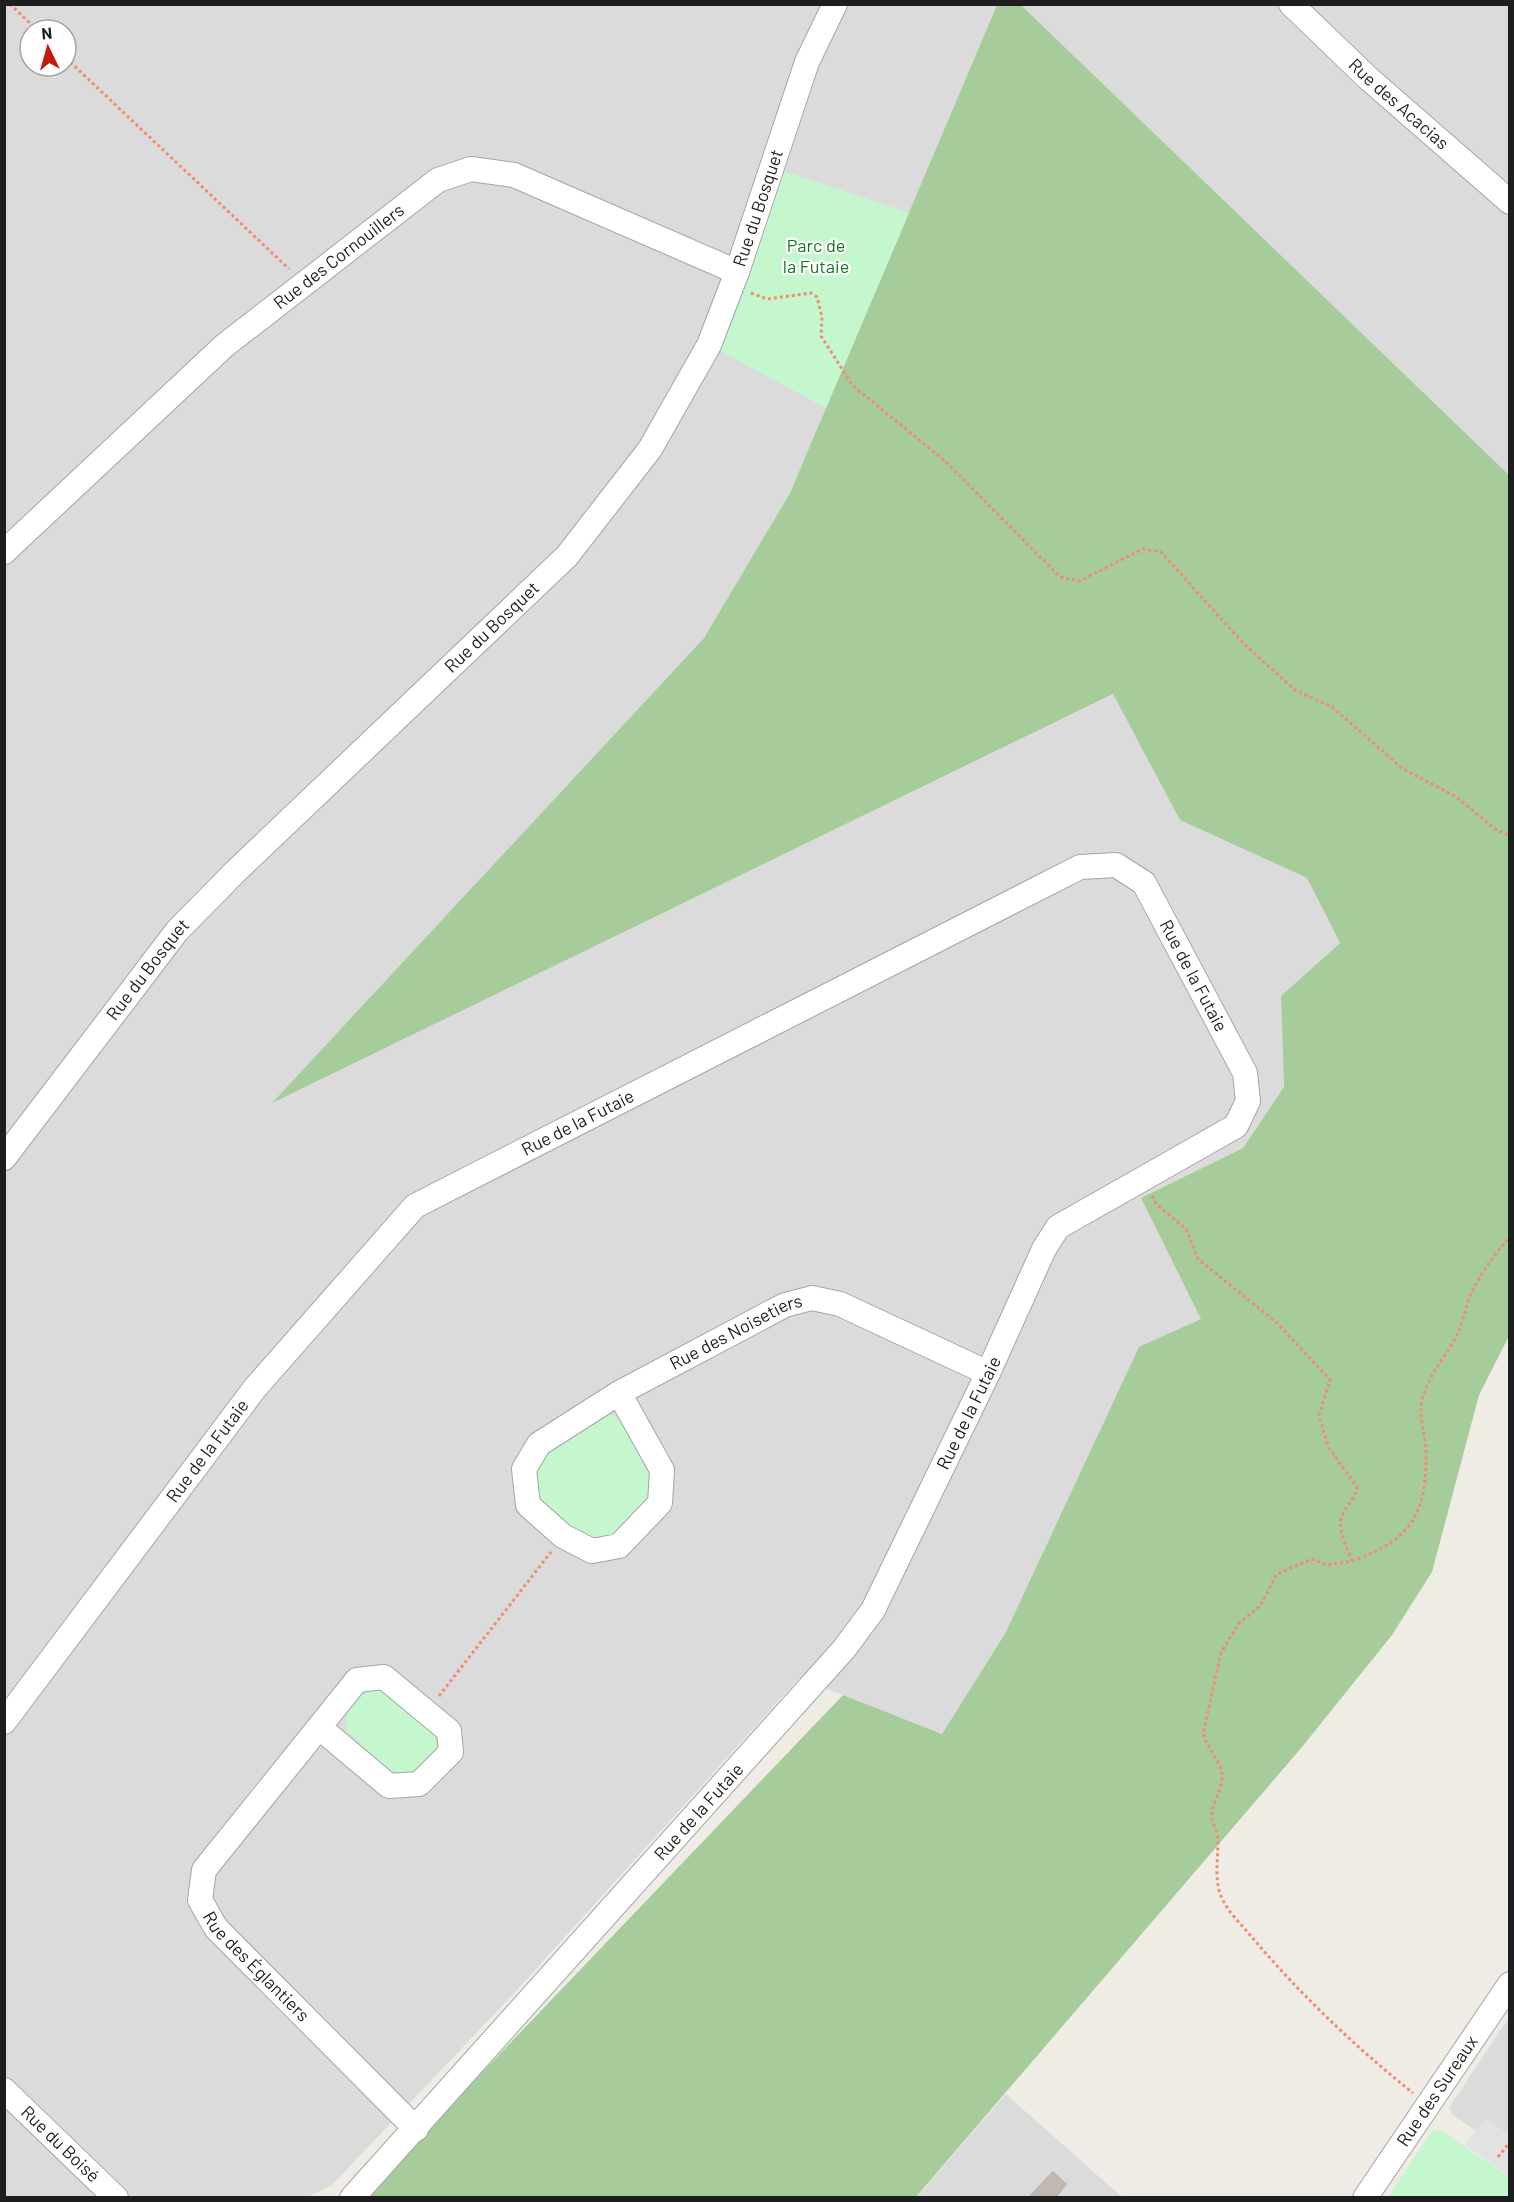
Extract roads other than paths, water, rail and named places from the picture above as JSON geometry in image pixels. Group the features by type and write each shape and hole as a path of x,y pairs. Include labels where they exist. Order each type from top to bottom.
{"street":[{"name":"Rue du Bosquet","path":"4,1158 177,931 235,872 567,556 650,449 709,345 734,279 807,62 835,4"},
{"name":"Rue des Acacias","path":"1291,4 1368,78 1509,202"},
{"name":"Rue des Cornouillers","path":"4,552 224,346 438,180 471,169 514,175 734,279"},
{"name":"Rue de la Futaie","path":"4,1722 255,1389 416,1206 1080,867 1116,865 1144,883 1245,1073 1248,1101 1236,1126 1058,1227 1044,1250 988,1373 873,1610 844,1649 352,2198"},
{"name":"Rue des Noisetiers","path":"619,1393 662,1470 660,1503 619,1546 592,1551 563,1536 528,1505 524,1469 539,1444 619,1393 785,1305 812,1298 840,1304 988,1373"},
{"name":"Rue des Églantiers","path":"320,1728 389,1786 419,1784 451,1752 448,1731 384,1677 357,1680 204,1870 200,1899 216,1928 416,2129"},
{"name":"Rue des Sureaux","path":"1365,2198 1509,1984"},
{"name":"Rue du Boisé","path":"4,2090 116,2198"}],"park label":[{"name":"Parc de la Futaie","path":"816,256"}]}
